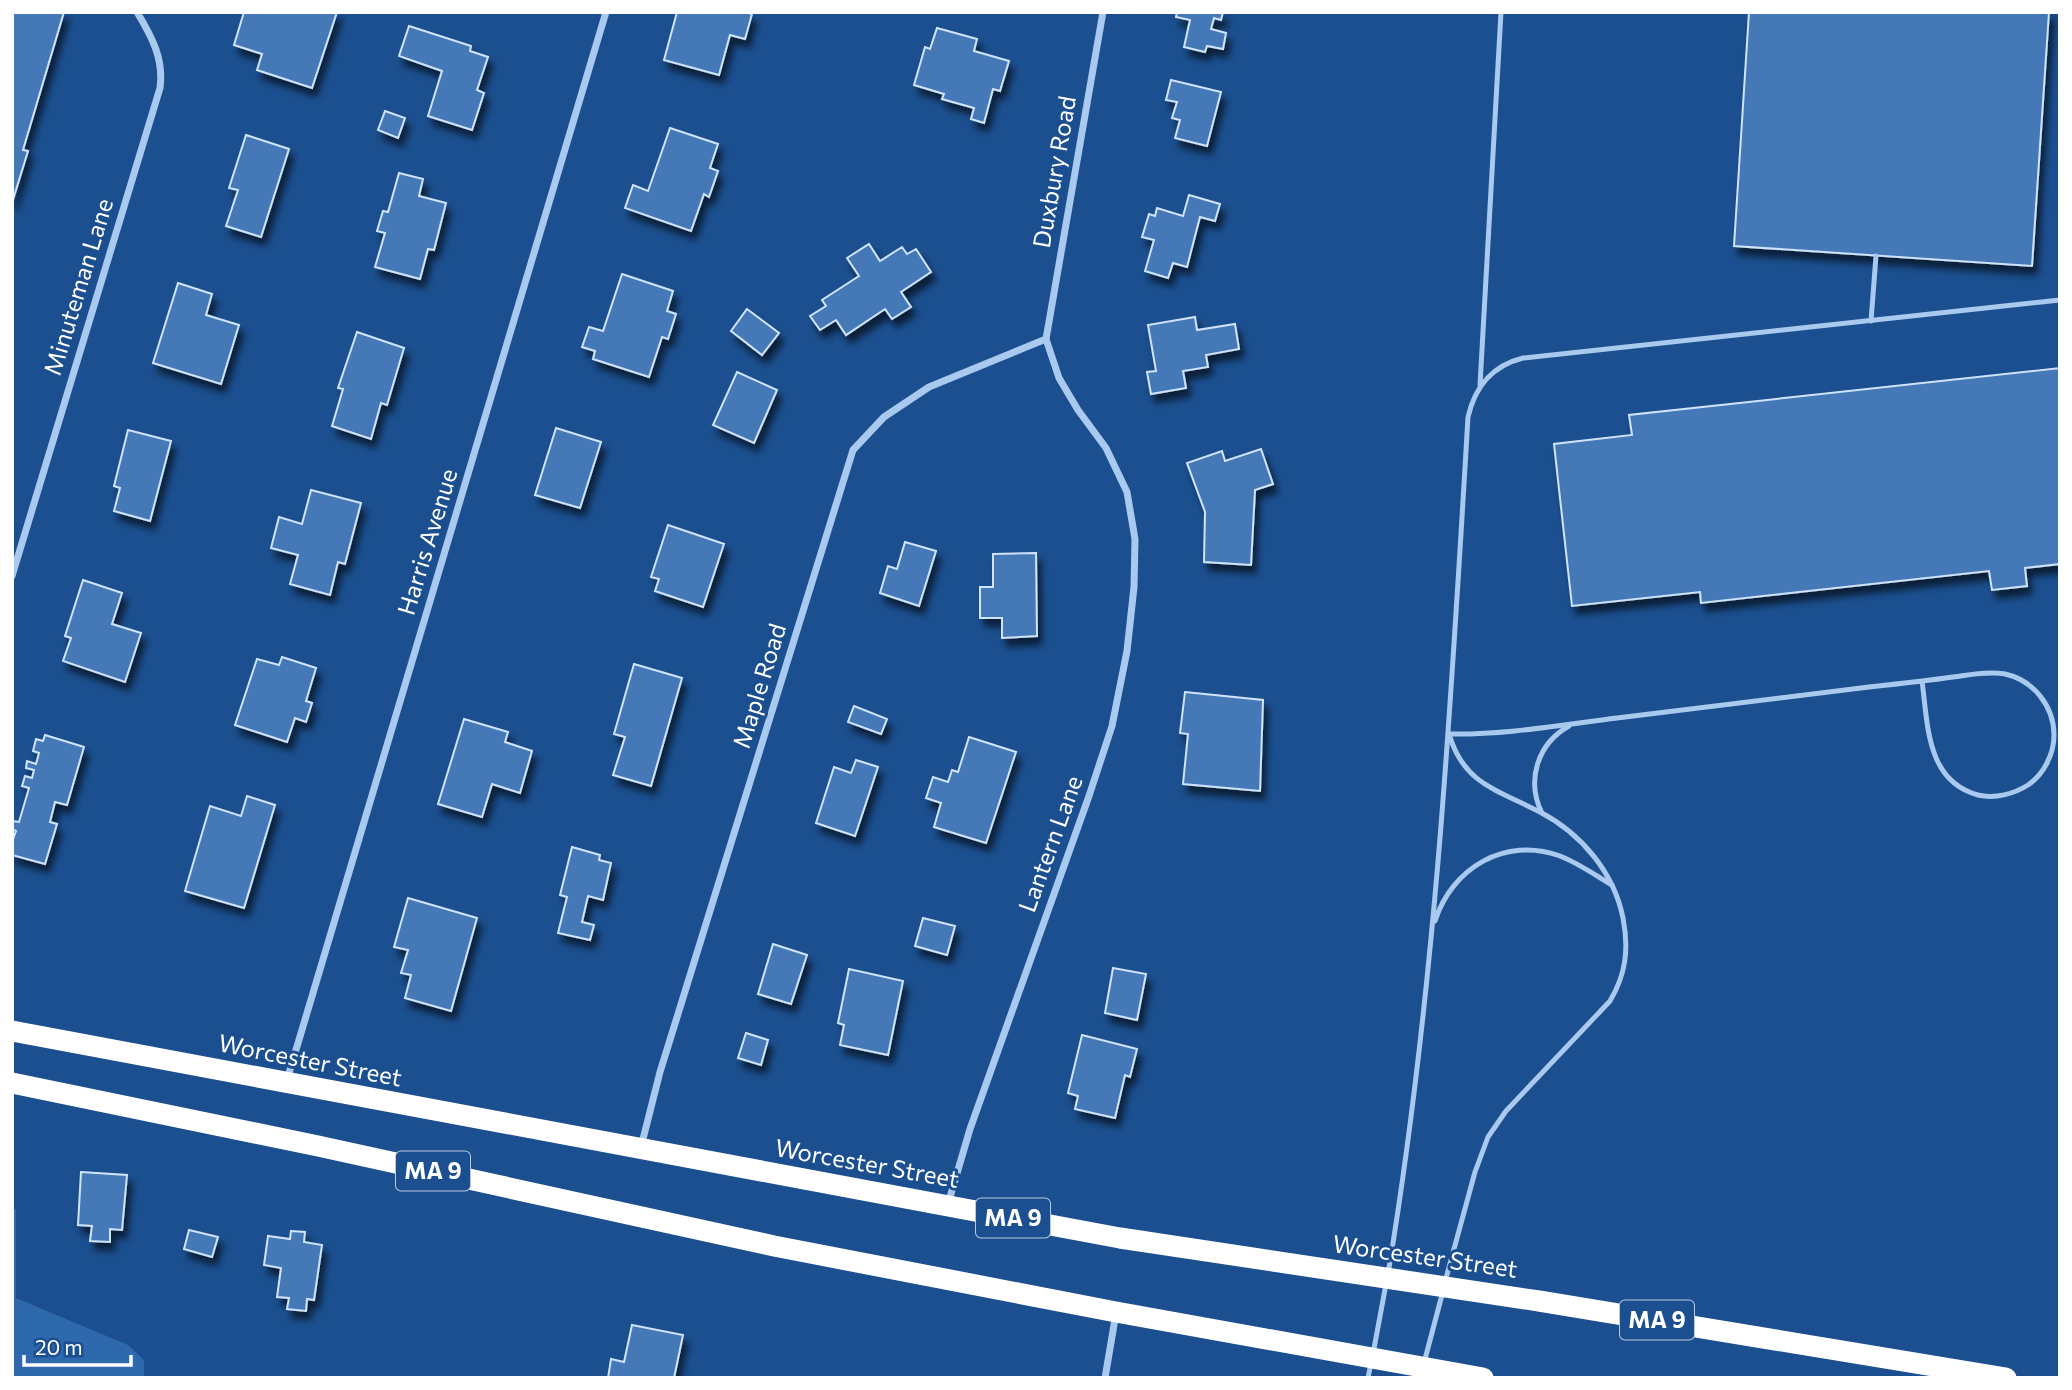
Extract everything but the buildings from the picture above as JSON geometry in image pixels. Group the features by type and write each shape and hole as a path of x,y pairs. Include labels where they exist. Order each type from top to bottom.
{"highway":[{"name":"Worcester Street","path":"12,1031 640,1150 1187,1249 1444,1286 2006,1378"},
{"name":"MA 9","path":"12,1083 305,1143 774,1246 1116,1312 1370,1368 1483,1378"}],"street":[{"name":"Minuteman Lane","path":"12,576 15,554 159,88 162,74 160,60 151,36 137,12"},
{"name":"Harris Avenue","path":"286,1084 606,12"},
{"name":"Duxbury Road","path":"1046,339 1103,12"},
{"name":"Maple Road","path":"640,1150 660,1072 853,450 884,417 929,387 1046,339"},
{"name":"Lantern Lane","path":"947,1205 970,1129 1112,726 1127,651 1134,587 1135,539 1127,492 1106,447 1078,410 1059,378 1046,339"},
{"path":"1105,1378 1116,1312"}],"lane":[{"path":"1370,1368 1400,1203 1431,934 1449,733 1468,417 1480,385 1501,12"},
{"path":"1871,320 1876,256"},
{"path":"1480,385 1499,367 1522,358 2060,300"},
{"path":"1449,733 1496,733 1922,681 1991,673 2016,677 2045,702 2053,725 2052,750 2044,769 2033,782 2011,794 1986,796 1957,786 1943,772 1934,756 1922,681"},
{"path":"1542,813 1534,793 1537,766 1547,745 1562,730 1573,724"},
{"path":"1421,1372 1478,1163 1488,1138 1506,1111 1601,1012 1618,986 1627,944 1621,905 1615,887 1585,847 1542,813 1494,790 1469,772 1460,761 1449,733"},
{"path":"1431,934 1441,903 1457,881 1475,866 1497,855 1526,851 1557,855 1615,887"}],"shaded area":[{"path":"12,1209 16,1209 16,1298 128,1345 144,1360 144,1378 12,1378"}]}
